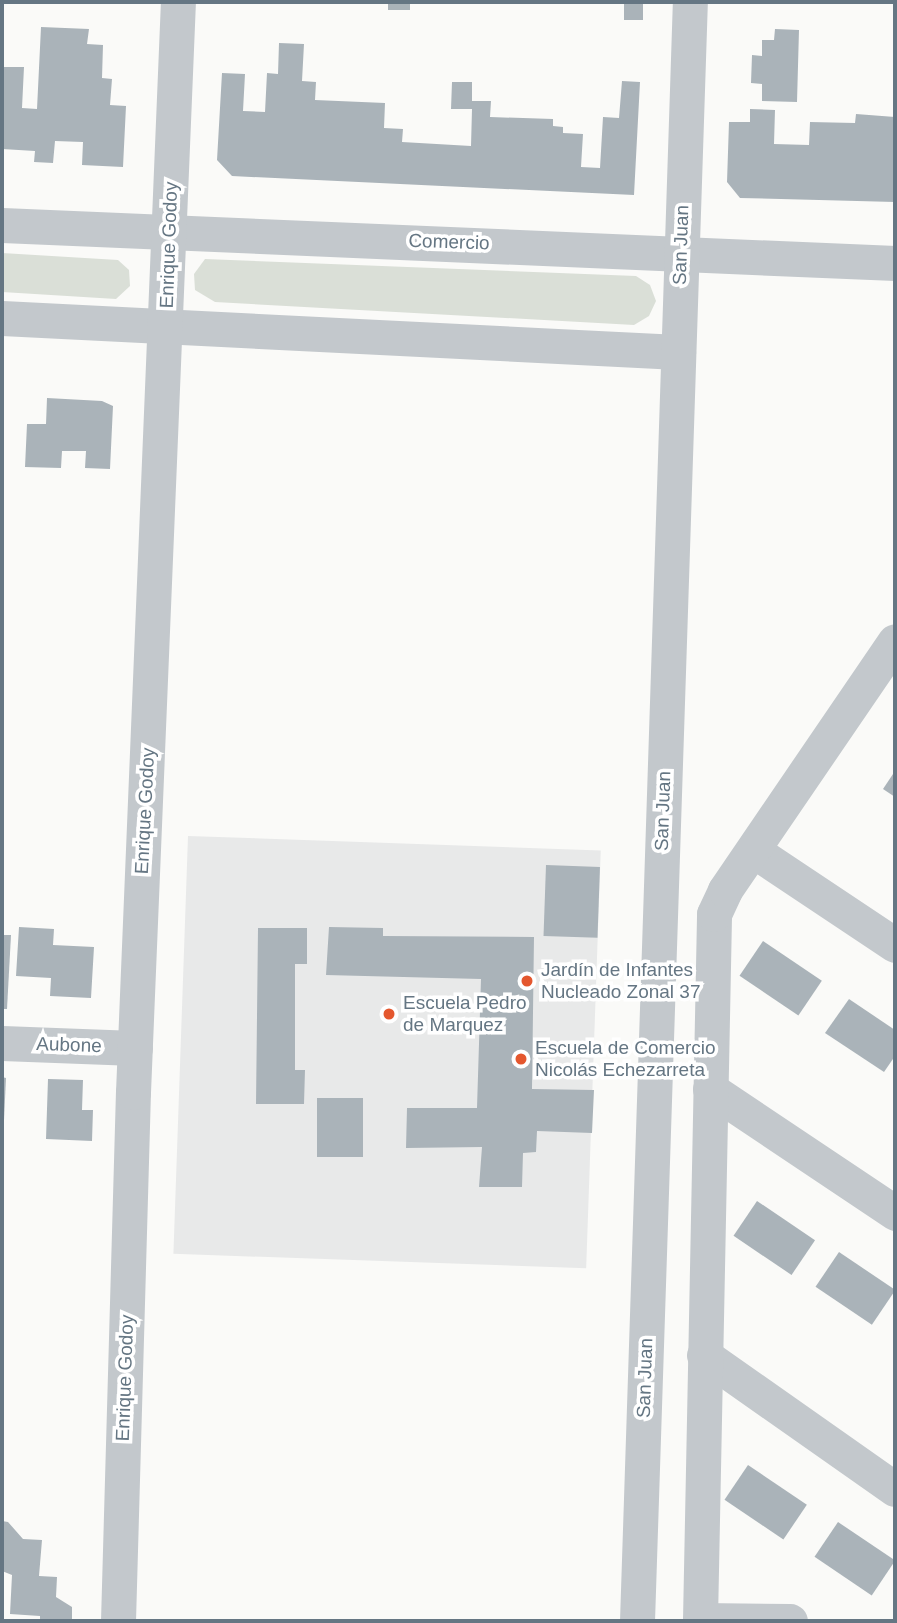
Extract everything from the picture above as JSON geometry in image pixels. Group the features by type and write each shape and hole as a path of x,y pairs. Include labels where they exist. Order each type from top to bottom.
{"street":[{"name":"Enrique Godoy","path":"118,1621 135,1048 178,2"},
{"name":"San Juan","path":"637,1621 690,2"},
{"name":"Comercio","path":"2,225 681,251 895,263"},
{"path":"2,318 678,352"},
{"path":"790,1621 700,1620 715,914 725,890 890,659"},
{"path":"754,851 895,944"},
{"name":"Aubone","path":"2,1043 135,1048"},
{"path":"710,1089 895,1213"},
{"path":"704,1355 895,1489"}],"shaded area":[{"path":"2,253 118,260 129,270 130,286 116,299 2,292"},
{"path":"205,259 636,276 650,285 656,301 649,316 634,325 215,302 195,290 194,274"},
{"name":"Escuela Pedro de Marquez","path":"188,836 601,850 586,1268 173,1254"}],"building":[{"path":"388,2 410,2 410,10 388,10"},
{"path":"624,2 643,2 643,20 624,20"},
{"path":"41,27 89,29 87,44 103,45 102,78 112,79 110,105 126,106 123,167 82,165 83,142 55,141 53,163 34,162 35,151 2,149 2,67 24,67 22,108 37,109"},
{"path":"775,29 799,30 797,102 762,101 762,84 751,83 752,55 762,56 762,40 774,40"},
{"path":"279,43 304,44 302,81 316,82 315,100 385,103 384,128 403,129 402,142 471,146 472,109 451,109 452,82 472,82 472,101 491,101 490,117 553,119 553,126 563,127 563,133 583,134 581,167 600,168 603,117 619,118 622,81 640,82 634,195 232,176 217,160 222,73 245,74 243,111 265,112 267,73 278,74"},
{"path":"750,109 775,110 774,144 809,145 810,122 855,123 856,114 895,117 895,202 740,198 727,182 729,122 750,122"},
{"path":"47,398 102,401 113,406 110,469 85,468 86,451 62,451 61,468 25,467 27,424 46,424"},
{"path":"895,771 895,797 883,789"},
{"path":"546,865 600,867 597,938 544,936"},
{"path":"19,927 54,929 53,945 94,947 91,998 50,996 51,978 16,976"},
{"path":"329,927 383,928 383,936 534,937 532,1089 594,1090 592,1133 537,1131 536,1152 523,1153 522,1187 479,1187 482,1147 406,1148 407,1108 477,1108 481,979 326,975"},
{"path":"258,928 307,928 307,964 295,964 295,1070 305,1070 304,1104 256,1104"},
{"path":"2,935 11,935 7,1009 2,1009"},
{"path":"763,941 822,981 798,1016 740,976"},
{"path":"849,999 895,1030 895,1056 884,1072 825,1033"},
{"path":"2,1077 6,1078 4,1120 2,1120"},
{"path":"48,1079 83,1080 82,1110 93,1110 92,1141 46,1139"},
{"path":"317,1098 363,1098 363,1157 317,1157"},
{"path":"757,1201 815,1240 792,1275 734,1236"},
{"path":"839,1252 895,1290 872,1325 816,1287"},
{"path":"748,1465 807,1505 783,1540 725,1500"},
{"path":"2,1521 8,1522 23,1539 42,1540 39,1576 57,1577 56,1597 72,1607 72,1621 40,1621 40,1616 10,1614 12,1575 2,1571"},
{"path":"838,1522 895,1560 872,1595 815,1557"}],"place":[{"name":"Jardín de Infantes Nucleado Zonal 37","path":"527,981"},
{"name":"Escuela Pedro de Marquez","path":"389,1014"},
{"name":"Escuela de Comercio Nicolás Echezarreta","path":"521,1059"}]}
